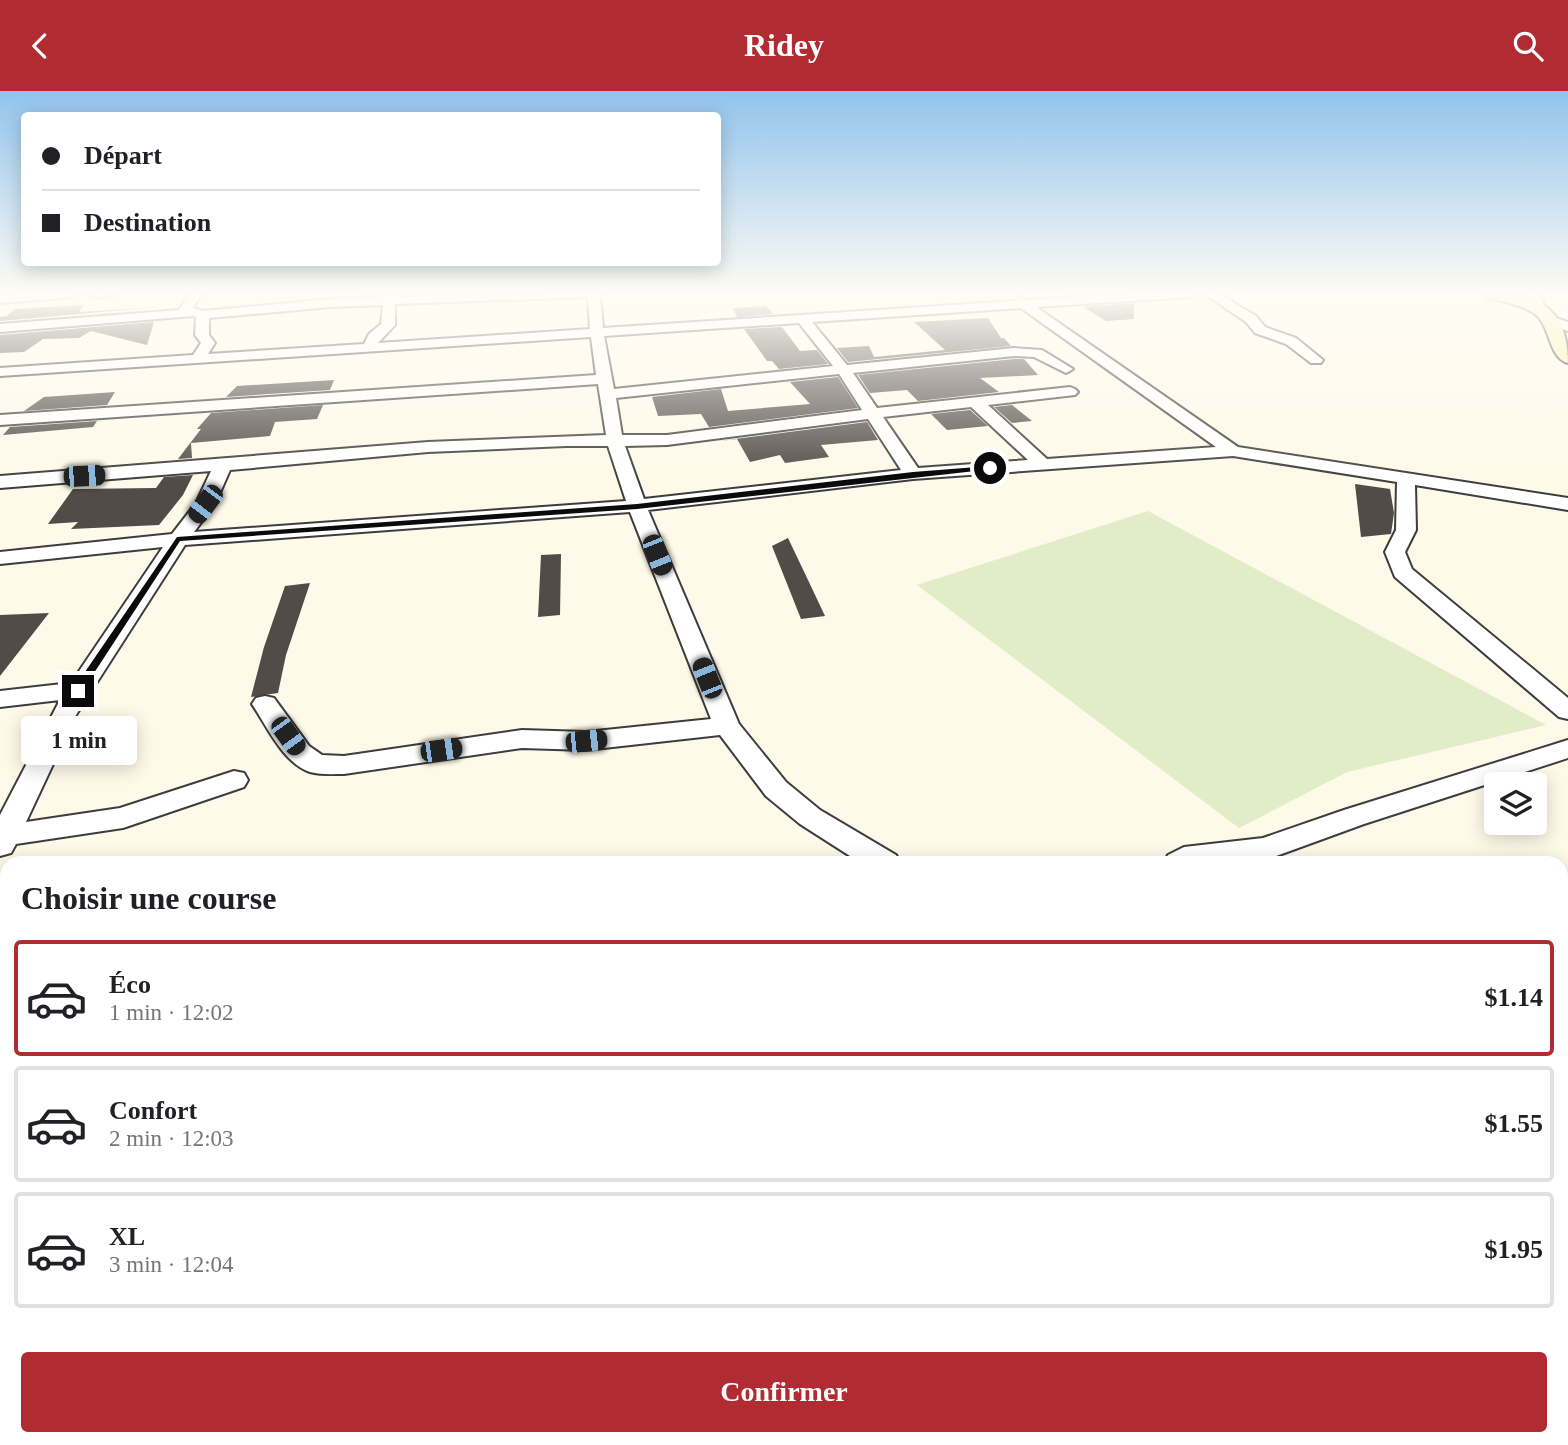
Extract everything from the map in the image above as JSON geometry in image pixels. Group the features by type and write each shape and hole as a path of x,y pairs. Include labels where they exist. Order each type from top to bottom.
{"street":[{"path":"128,363 131,356"},
{"path":"0,372 241,356"},
{"path":"367,356 388,356"},
{"path":"601,356 615,441 637,506 727,726 776,789 810,817 874,856"},
{"path":"832,356 913,474"},
{"path":"0,421 364,394 606,386 844,372 990,356"},
{"path":"1044,356 1066,369"},
{"path":"1097,356 1233,451"},
{"path":"1311,356 1315,359"},
{"path":"364,394 371,358"},
{"path":"0,482 428,447 566,440 667,440 1070,392"},
{"path":"976,403 1042,464"},
{"path":"0,558 177,539 637,506 913,474 1233,451 1568,504"},
{"path":"47,461 84,476"},
{"path":"2,839 38,762 78,691 177,539 205,504 223,465"},
{"path":"1406,479 1406,530 1395,552 1403,572 1568,711"},
{"path":"0,699 78,691"},
{"path":"265,704 299,752 316,764 344,765 522,739 586,741 727,726"},
{"path":"1193,856 1248,853 1268,848 1354,817 1568,749"},
{"path":"2,839 123,818 234,780"}],"green space":[{"path":"1148,511 1546,725 1347,772 1239,828 917,585"}],"building":[{"path":"764,356 822,356 828,364 779,369 772,361 767,361"},
{"path":"843,356 907,356 848,362"},
{"path":"1024,359 1038,375 980,378 999,392 918,401 907,390 870,393 858,375"},
{"path":"838,377 858,408 709,427 701,414 658,416 652,397 721,389 728,411 810,404 790,382"},
{"path":"334,380 330,390 226,397 237,386"},
{"path":"115,392 107,405 24,411 44,397"},
{"path":"323,405 317,419 275,422 270,436 191,443 192,458 178,459 211,413"},
{"path":"1012,405 1032,421 1012,423 994,407"},
{"path":"970,410 988,426 947,430 931,414"},
{"path":"97,421 93,427 3,435 10,427"},
{"path":"867,422 878,440 821,445 829,457 785,463 780,455 750,462 737,439 719,441"},
{"path":"193,475 183,495 159,525 71,529 78,522 48,524 73,489 156,488 164,477"},
{"path":"1355,484 1390,489 1394,513 1391,534 1361,537"},
{"path":"788,538 825,616 801,619 772,546"},
{"path":"561,554 560,615 538,617 541,555"},
{"path":"310,583 286,655 278,693 251,697 264,647 285,586"},
{"path":"49,613 0,676 0,615"}],"route":[{"path":"78,691 177,539 637,506 913,474 990,468"}]}
